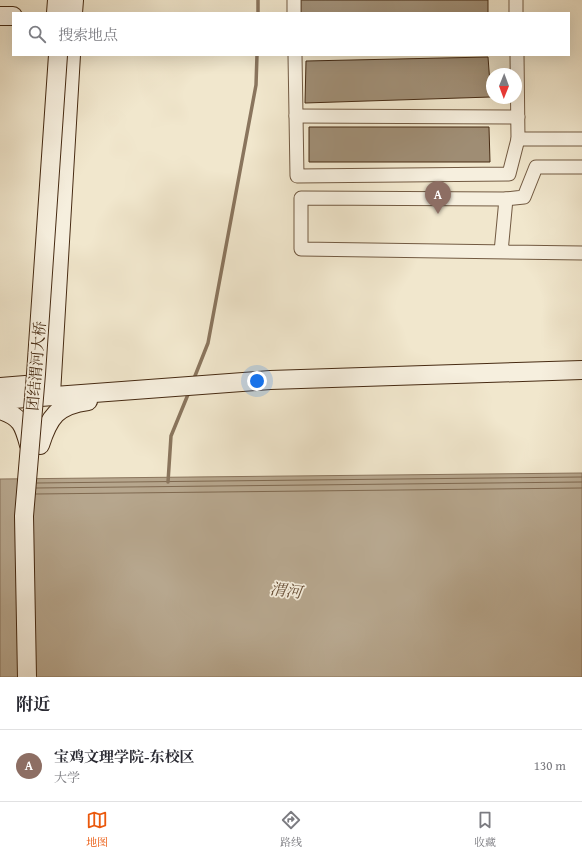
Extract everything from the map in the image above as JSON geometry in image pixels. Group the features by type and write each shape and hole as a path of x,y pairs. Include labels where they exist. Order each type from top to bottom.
{"main road":[{"path":"56,12 58,0"},
{"path":"60,12 61,0"},
{"path":"69,0 69,12"},
{"path":"73,12 74,0"},
{"path":"0,16 12,16"},
{"path":"27,391 53,56"},
{"name":"团结渭河大桥","path":"38,677 34,516 36,374 58,56"},
{"name":"团结渭河大桥","path":"27,677 24,516 34,445 66,56"},
{"path":"52,389 71,56"},
{"path":"0,387 27,391 269,375 582,358"},
{"path":"269,375 582,370"},
{"path":"0,410 12,413 20,421 34,445 47,424 64,408 73,403 130,397 160,383"},
{"path":"0,400 27,391"}],"street":[{"path":"294,0 294,12"},
{"path":"516,0 516,12"},
{"path":"295,56 297,176 509,174 518,139 517,56"},
{"path":"296,116 518,118"},
{"path":"518,139 582,139"},
{"path":"582,167 536,166 524,197 506,199 301,198 301,249 582,252"},
{"path":"501,252 506,199"}],"water":[{"name":"渭河","path":"582,473 582,677 0,677 0,479"}],"building":[{"path":"301,0 488,0 488,12 301,12"},
{"path":"488,57 489,68 486,68 486,97 305,103 306,61"},
{"path":"309,127 489,127 490,162 309,162"}],"waterway":[{"path":"258,0 258,12"},
{"path":"193,381 208,343 256,85 257,56"},
{"path":"168,482 171,436 189,392"}],"place":[{"name":"宝鸡文理学院-东校区","path":"438,214"}]}
